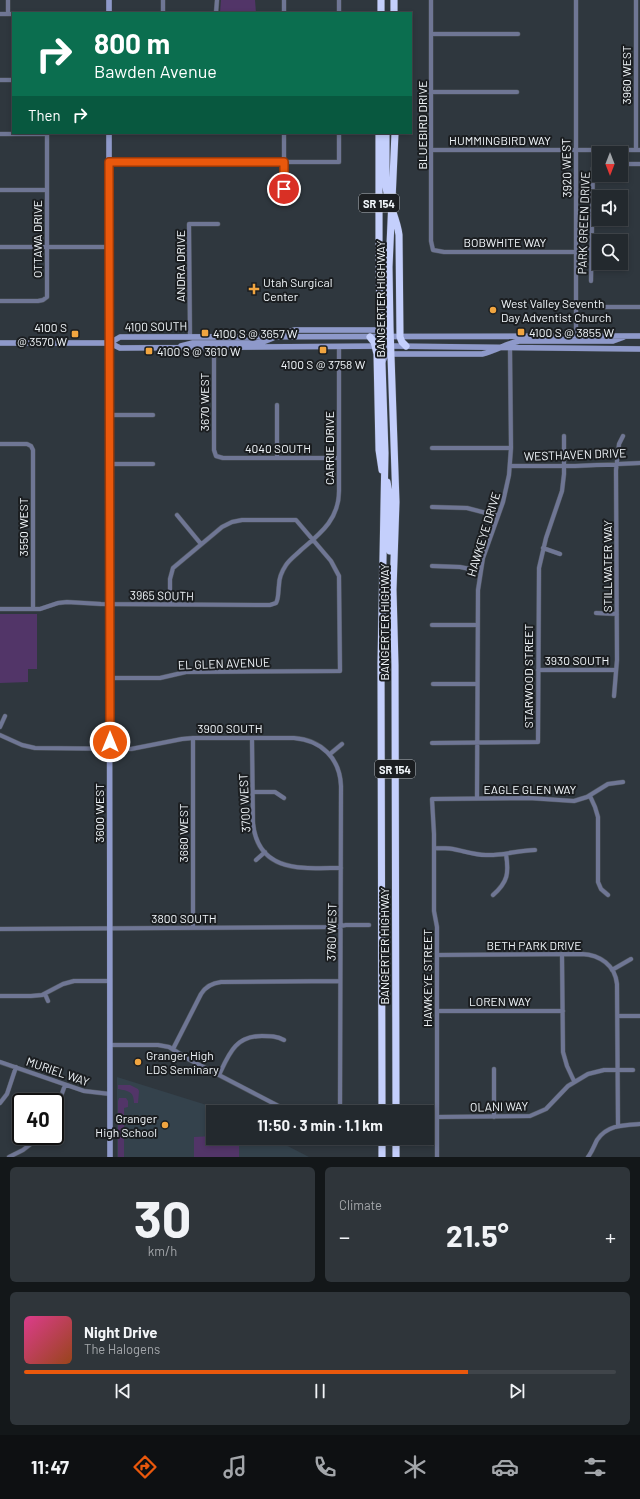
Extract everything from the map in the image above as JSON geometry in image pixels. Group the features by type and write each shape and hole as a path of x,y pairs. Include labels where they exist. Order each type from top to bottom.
{"highway":[{"path":"381,0 381,12"},
{"path":"394,0 394,12"},
{"name":"BANGERTER HIGHWAY","path":"379,134 379,274 381,333 379,346 382,363 385,478 381,663 382,1105"},
{"path":"386,134 386,187 392,212 398,226 399,235 400,337 406,346"},
{"name":"BANGERTER HIGHWAY","path":"395,134 389,267 390,350 396,473 394,590 396,1105"},
{"path":"370,337 379,346 379,450 381,467 390,491 389,580 394,590"},
{"path":"382,1145 382,1157"},
{"path":"396,1145 396,1157"}],"main road":[{"path":"109,0 109,12"},
{"name":"3600 WEST","path":"109,134 110,1157"},
{"path":"175,348 193,343 263,342 295,330 381,333 390,327"},
{"name":"4100 SOUTH","path":"110,343 120,337 370,337 381,333 390,337 640,336"},
{"path":"382,363 390,350 482,354 508,343 518,341 613,341 629,336"},
{"path":"0,343 110,343"},
{"name":"4100 SOUTH","path":"110,343 120,348 379,346 390,350 406,346 640,349"}],"street":[{"path":"0,14 11,14 8,0"},
{"path":"163,0 163,12"},
{"path":"216,12 217,0"},
{"path":"284,0 284,12"},
{"path":"339,0 339,12"},
{"name":"BLUEBIRD DRIVE","path":"431,0 431,241 433,250"},
{"name":"3920 WEST","path":"576,0 576,336"},
{"name":"3960 WEST","path":"636,0 638,150"},
{"path":"432,34 518,34"},
{"path":"0,80 12,80"},
{"path":"432,92 517,92"},
{"path":"0,134 47,134"},
{"name":"OTTAWA DRIVE","path":"0,301 38,301 45,299 47,291 47,134"},
{"path":"284,134 284,197"},
{"path":"109,162 339,162 339,134"},
{"name":"HUMMINGBIRD WAY","path":"432,150 638,150"},
{"path":"628,164 640,164"},
{"name":"PARK GREEN DRIVE","path":"591,281 593,182"},
{"path":"0,190 47,190"},
{"name":"ANDRA DRIVE","path":"190,337 189,224 218,224"},
{"path":"0,247 110,247"},
{"name":"BOBWHITE WAY","path":"433,250 444,252 577,251 591,249"},
{"path":"576,307 640,307"},
{"name":"CARRIE DRIVE","path":"276,603 278,599 280,578 284,567 328,526 337,508 339,496 339,347"},
{"name":"HAWKEYE DRIVE","path":"477,798 477,596 480,571 507,489 511,448 510,347"},
{"name":"3670 WEST","path":"214,348 214,450 216,456"},
{"path":"277,405 277,458"},
{"path":"110,415 153,415"},
{"name":"STARWOOD STREET","path":"477,743 538,742 538,574 543,548 561,496 564,480 564,436"},
{"name":"STILLWATER WAY","path":"614,696 617,614 617,464 619,444 623,436"},
{"name":"3550 WEST","path":"0,444 25,444 31,446 33,453 34,609"},
{"path":"432,448 511,448"},
{"name":"4040 SOUTH","path":"216,456 223,458 339,458"},
{"name":"WESTHAVEN DRIVE","path":"510,466 564,466 640,463"},
{"path":"110,464 154,464"},
{"path":"432,507 467,508 498,516"},
{"path":"177,515 201,544"},
{"path":"170,604 170,581 172,571 177,564 225,525 235,521 246,520 296,520 313,540"},
{"name":"EL GLEN AVENUE","path":"110,678 160,678 186,672 340,671 339,576 334,564 313,540"},
{"path":"543,548 560,554"},
{"path":"432,566 455,566 480,571"},
{"name":"3965 SOUTH","path":"0,609 34,609 64,602 110,604 262,605 272,605 276,603"},
{"path":"596,613 617,614"},
{"path":"432,625 477,625"},
{"name":"3930 SOUTH","path":"538,670 615,670"},
{"path":"433,684 477,684"},
{"path":"0,727 5,716"},
{"name":"3900 SOUTH","path":"0,735 15,742 35,748 110,749 139,748 163,742 193,738 294,738 305,739 319,745 330,754"},
{"name":"3660 WEST","path":"193,738 193,928"},
{"name":"3700 WEST","path":"252,738 254,828 259,843 265,852"},
{"path":"432,743 477,743"},
{"path":"330,754 342,744"},
{"name":"3760 WEST","path":"330,754 336,765 341,781 340,1105"},
{"name":"EAGLE GLEN WAY","path":"432,798 537,798 567,801 578,800 590,796 604,786 623,782"},
{"path":"253,792 275,792 284,798"},
{"path":"590,796 598,817 598,882 601,889 608,895"},
{"name":"HAWKEYE STREET","path":"432,798 434,911 437,927 437,1157"},
{"path":"434,848 450,849 482,855 506,854 524,850 535,850"},
{"path":"256,860 265,852 274,860 290,867 341,868"},
{"path":"493,895 502,886 507,877 508,869 506,854"},
{"name":"3800 SOUTH","path":"0,928 193,928 369,925"},
{"path":"562,954 564,1057 574,1081"},
{"name":"BETH PARK DRIVE","path":"437,955 562,954 594,956 604,961 612,970"},
{"path":"618,1126 617,981 612,970 631,959"},
{"path":"0,996 31,996 45,994 64,984 74,981 110,981"},
{"path":"173,1049 201,994 206,987 212,984 221,982 340,982"},
{"path":"45,994 48,1001"},
{"name":"LOREN WAY","path":"437,1011 563,1010"},
{"path":"618,1016 640,1016"},
{"path":"218,1075 231,1051 244,1039 255,1036 272,1036 284,1040"},
{"path":"110,1045 158,1045 173,1049 190,1060 276,1105"},
{"name":"MURIEL WAY","path":"0,1062 89,1092 110,1094"},
{"path":"0,1104 7,1094 16,1068"},
{"path":"494,1069 494,1117"},
{"name":"OLANI WAY","path":"437,1117 527,1117 538,1114 549,1106 563,1090 574,1081 588,1074 599,1070 633,1070"},
{"path":"62,1093 65,1085"},
{"path":"596,1157 590,1155 601,1136 610,1128 640,1124"},
{"path":"9,1157 29,1145"}],"shaded area":[{"path":"221,0 255,0 256,12 220,12"},
{"path":"0,614 37,614 37,669 28,669 28,682 0,683"},
{"name":"Granger High School","path":"117,1077 207,1105 206,1145 286,1145 309,1157 117,1157"},
{"path":"118,1085 130,1085 138,1089 138,1103 134,1103 133,1096 130,1092 118,1089"},
{"path":"119,1098 126,1098 128,1101 128,1107 124,1108 124,1157 118,1157"},
{"path":"206,1136 206,1145 239,1145 239,1157 194,1157 194,1137"}],"place":[{"name":"Utah Surgical Center","path":"254,289"},
{"name":"West Valley Seventh Day Adventist Church","path":"493,310"},
{"name":"4100 S @ 3855 W","path":"521,332"},
{"name":"4100 S @ 3657 W","path":"205,333"},
{"name":"4100 S @ 3570 W","path":"75,334"},
{"name":"4100 S @ 3758 W","path":"323,350"},
{"name":"4100 S @ 3610 W","path":"149,351"},
{"name":"Granger High LDS Seminary","path":"138,1062"},
{"name":"Granger High School","path":"165,1125"}],"route":[{"path":"110,742 109,162 284,162 284,189"}]}
